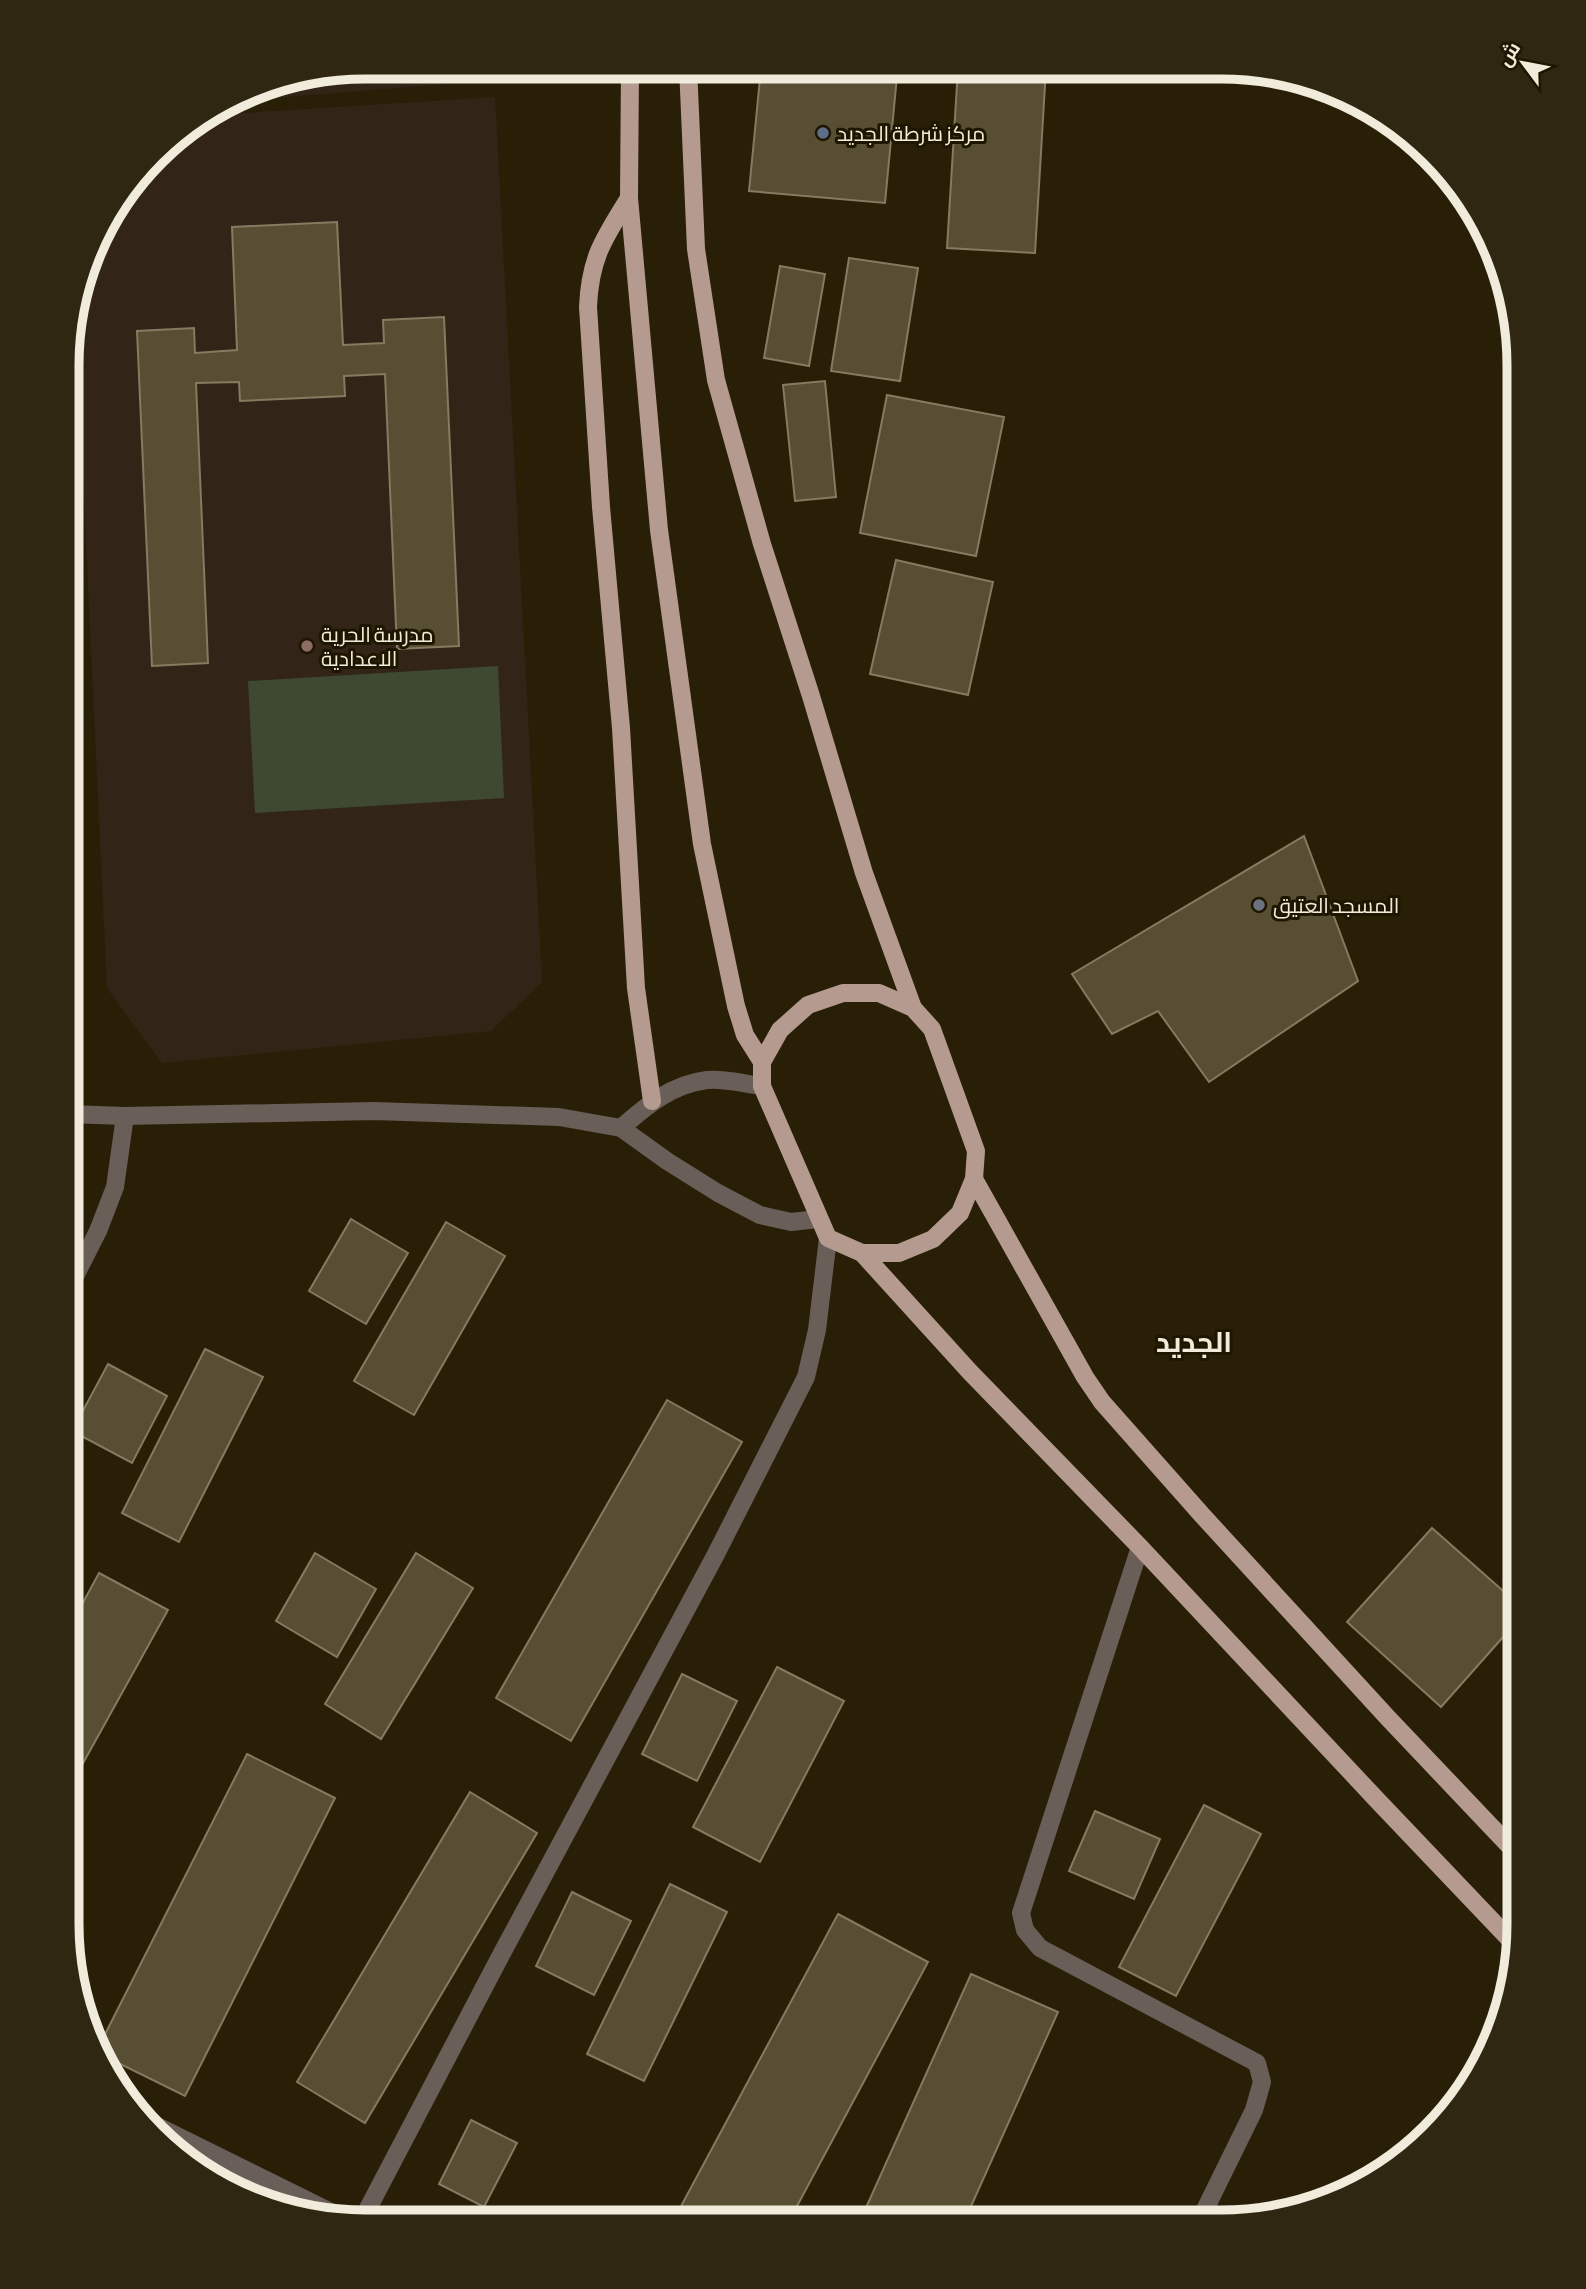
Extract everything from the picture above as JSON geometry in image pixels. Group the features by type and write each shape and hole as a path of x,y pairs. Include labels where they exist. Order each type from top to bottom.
{"main road":[{"path":"630,79 629,198 659,530 702,844 736,1006 745,1035 762,1062"},
{"path":"689,79 696,249 716,380 762,544 864,873 913,1008 932,1029 976,1151 974,1179 960,1213 933,1240 899,1253 862,1253 828,1238 818,1219 762,1086 762,1062 780,1030 808,1005 819,1001 843,993 879,993 913,1008"},
{"path":"629,198 598,251 589,284 588,307 601,507 621,728 636,988 652,1101"},
{"path":"974,1179 1085,1377 1102,1402 1202,1516 1369,1698 1507,1843"},
{"path":"862,1253 970,1372 1140,1547 1507,1936"}],"street":[{"path":"621,1128 652,1101 678,1087 708,1080 762,1086"},
{"path":"79,1114 125,1116 374,1111 559,1117 621,1128 718,1193 760,1215 791,1222 818,1219"},
{"path":"79,1269 99,1231 115,1187 125,1116"},
{"path":"367,2210 715,1556 806,1377 817,1330 828,1238"},
{"path":"1140,1547 1021,1913 1025,1930 1040,1948 1257,2063 1262,2082 1254,2110 1205,2210"},
{"path":"166,2130 322,2207"}],"shaded area":[{"path":"346,79 508,79 257,99 291,88"},
{"name":"مدرسة الحرية الاعدادية","path":"495,97 542,982 491,1031 162,1063 107,988 79,394 81,327 88,291 100,255 127,206 162,162 191,138 227,114"}],"green space":[{"path":"498,666 504,798 255,813 248,681"}],"building":[{"name":"مركز شرطة الجديد","path":"760,79 897,79 885,203 749,191"},
{"path":"957,79 1045,79 1035,253 947,248"},
{"path":"337,222 343,345 384,343 383,320 444,317 459,646 397,649 385,374 344,376 345,396 240,401 239,382 196,383 208,663 152,666 137,331 194,328 195,353 237,350 232,227"},
{"path":"849,258 918,268 900,381 831,371"},
{"path":"780,266 825,274 809,366 764,358"},
{"path":"825,381 836,497 795,501 783,385"},
{"path":"887,395 1004,417 976,556 860,533"},
{"path":"896,560 993,582 968,695 870,674"},
{"name":"المسجد العتيق","path":"1304,836 1358,981 1209,1082 1158,1011 1112,1034 1072,974"},
{"path":"351,1219 408,1253 366,1324 309,1291"},
{"path":"446,1222 505,1256 414,1415 354,1381"},
{"path":"205,1349 263,1377 179,1542 122,1513"},
{"path":"108,1364 167,1396 132,1463 79,1435 79,1418"},
{"path":"667,1400 742,1442 571,1741 496,1698"},
{"path":"1432,1528 1507,1594 1507,1633 1441,1707 1347,1622"},
{"path":"315,1553 376,1589 337,1657 276,1621"},
{"path":"416,1553 473,1588 381,1739 325,1704"},
{"path":"99,1573 168,1610 79,1770 79,1610"},
{"path":"777,1667 844,1701 760,1862 693,1827"},
{"path":"682,1674 737,1701 697,1781 642,1754"},
{"path":"247,1754 335,1798 185,2096 113,2061 102,2039"},
{"path":"470,1792 537,1833 365,2123 297,2082"},
{"path":"1204,1805 1261,1834 1176,1996 1119,1967"},
{"path":"1095,1811 1160,1839 1134,1899 1069,1871"},
{"path":"670,1884 727,1912 644,2081 587,2054"},
{"path":"572,1892 631,1921 594,1995 536,1966"},
{"path":"838,1914 928,1962 795,2210 680,2208"},
{"path":"971,1974 1058,2012 969,2210 865,2210"},
{"path":"471,2120 517,2143 484,2207 439,2184"}],"place":[{"name":"مركز شرطة الجديد","path":"823,133"},
{"name":"مدرسة الحرية الاعدادية","path":"307,646"},
{"name":"المسجد العتيق","path":"1259,905"}],"district":[{"name":"الجديد","path":"1194,1342"}]}
